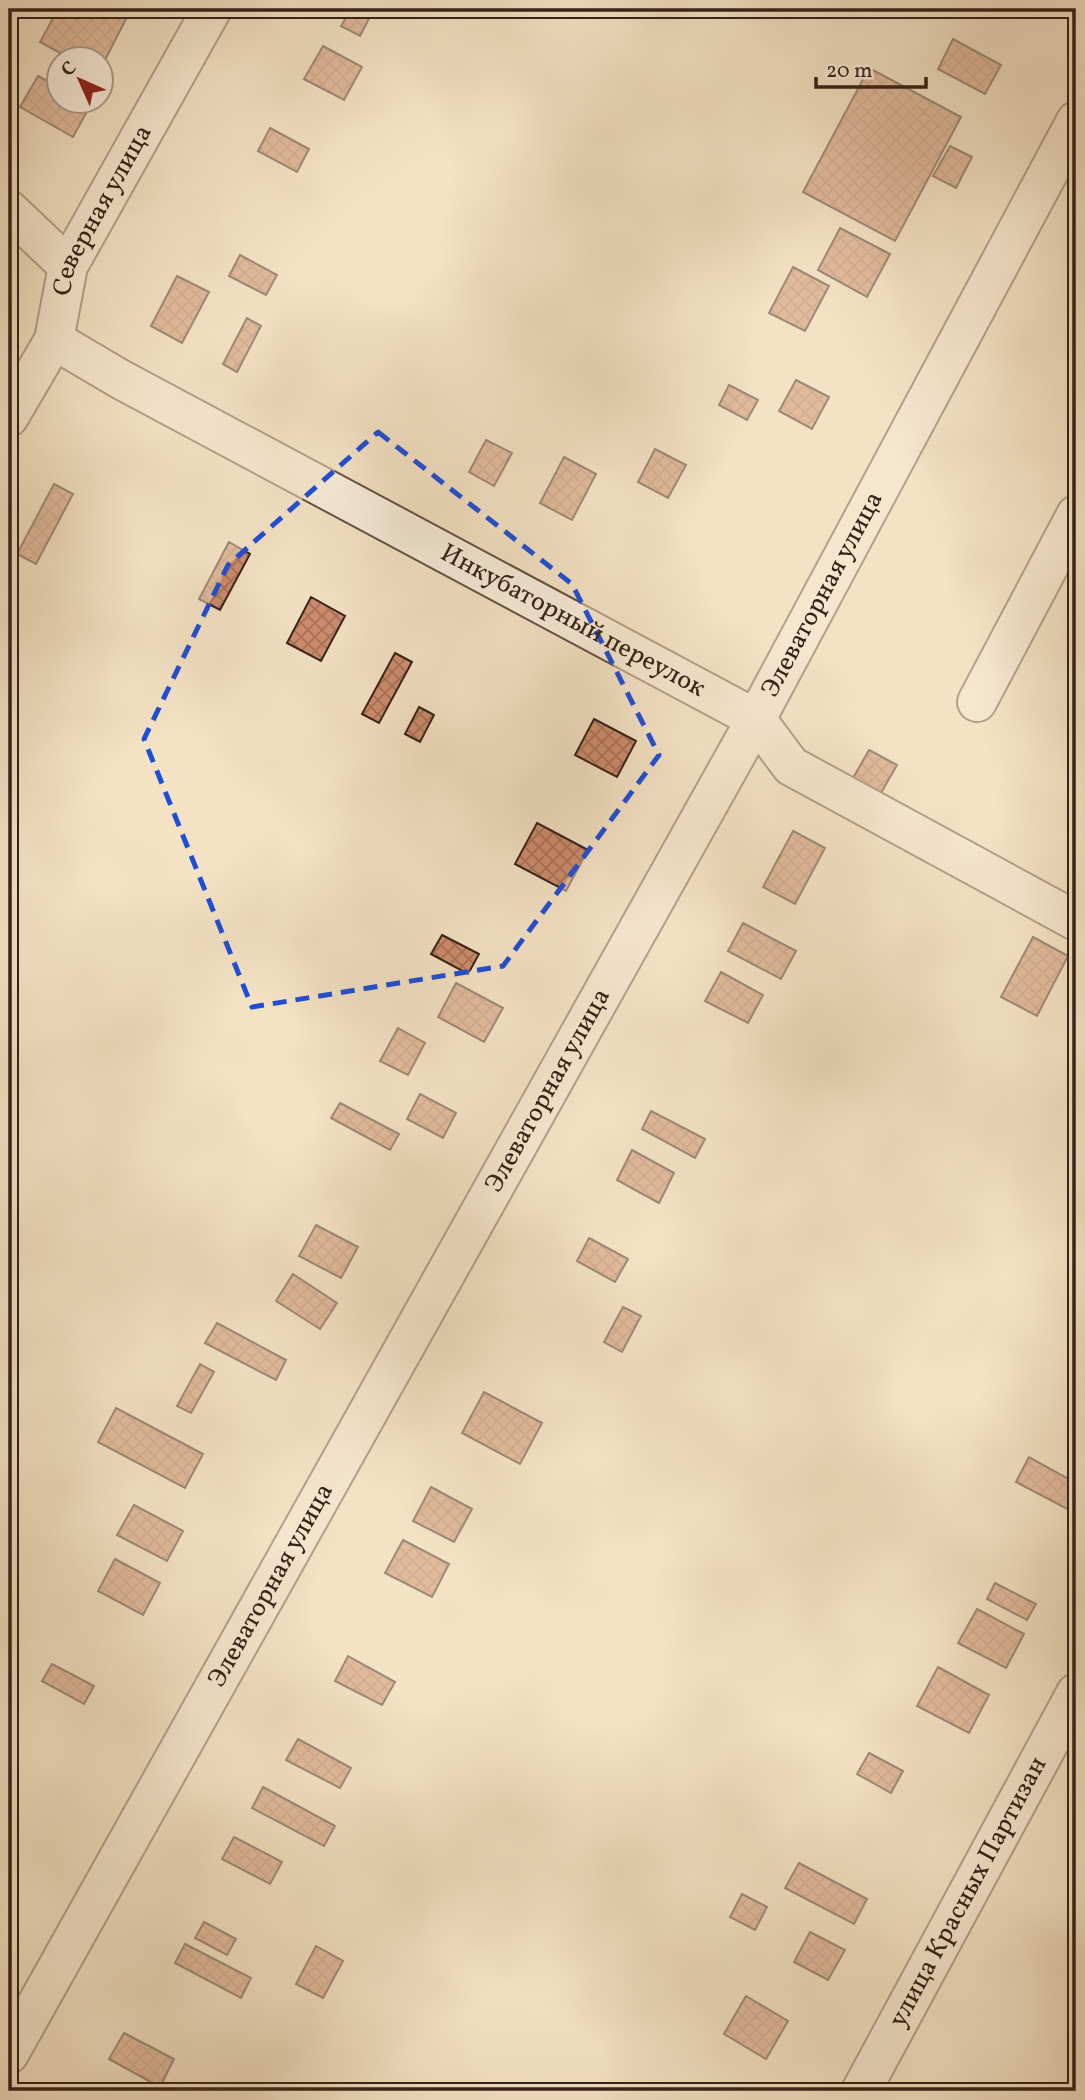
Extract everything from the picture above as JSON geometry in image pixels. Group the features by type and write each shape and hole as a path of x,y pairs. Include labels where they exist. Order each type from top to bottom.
{"street":[{"name":"Северная улица","path":"9,418 54,340 68,266 212,9"},
{"name":"Элеваторная улица","path":"9,2054 755,719 1076,121"},
{"path":"9,210 68,266"},
{"name":"Инкубаторный переулок","path":"54,340 120,379 755,719 791,766 1076,921"},
{"path":"977,702 1076,515"},
{"name":"улица Красных Партизан","path":"861,2091 1076,1693"}],"highlighted area":[{"path":"378,432 572,584 659,755 503,966 252,1007 144,739 228,565"}],"building":[{"path":"9,9 22,9 12,25 9,23"},
{"path":"58,9 131,9 112,46 47,46 40,42"},
{"path":"351,9 374,9 360,36 341,26"},
{"path":"953,39 1001,65 985,94 938,69"},
{"path":"323,46 362,67 344,100 304,79"},
{"path":"869,68 961,117 895,241 803,192"},
{"path":"38,76 46,80 46,116 85,116 73,137 20,107"},
{"path":"270,128 309,149 297,172 258,151"},
{"path":"950,146 972,157 956,188 933,176"},
{"path":"840,228 890,254 867,297 818,270"},
{"path":"240,255 277,275 266,295 229,276"},
{"path":"793,267 829,286 805,331 769,313"},
{"path":"177,276 209,292 182,343 151,326"},
{"path":"247,318 261,326 237,372 223,364"},
{"path":"796,380 829,397 812,429 779,411"},
{"path":"729,385 758,400 747,420 719,405"},
{"path":"486,440 512,453 494,486 469,472"},
{"path":"655,449 686,465 668,498 638,482"},
{"path":"564,457 596,474 572,520 540,503"},
{"path":"54,484 73,494 36,564 17,554"},
{"path":"229,542 250,554 220,610 199,599"},
{"path":"311,597 345,616 321,661 287,643"},
{"path":"395,653 412,662 379,723 362,714"},
{"path":"419,707 434,715 420,742 405,734"},
{"path":"594,719 636,741 617,777 575,755"},
{"path":"869,750 897,765 881,793 853,778"},
{"path":"537,823 588,850 566,891 515,864"},
{"path":"793,831 825,848 795,904 763,887"},
{"path":"743,923 796,951 781,979 728,951"},
{"path":"442,935 479,954 468,974 431,954"},
{"path":"1033,937 1068,956 1037,1016 1001,997"},
{"path":"721,972 763,995 748,1023 705,1001"},
{"path":"456,983 503,1008 484,1042 438,1017"},
{"path":"398,1028 425,1043 408,1075 380,1061"},
{"path":"420,1094 456,1113 443,1138 407,1119"},
{"path":"340,1103 399,1134 390,1150 331,1118"},
{"path":"651,1111 705,1139 695,1158 642,1129"},
{"path":"632,1150 674,1173 659,1203 617,1180"},
{"path":"316,1225 358,1247 341,1278 299,1256"},
{"path":"589,1238 628,1259 615,1282 577,1261"},
{"path":"293,1274 337,1303 320,1329 276,1301"},
{"path":"623,1307 641,1316 622,1352 604,1342"},
{"path":"217,1323 286,1360 276,1380 205,1343"},
{"path":"200,1364 214,1372 191,1413 177,1406"},
{"path":"484,1392 542,1423 520,1464 462,1433"},
{"path":"116,1408 203,1454 185,1488 98,1442"},
{"path":"1029,1457 1076,1483 1076,1506 1073,1512 1016,1482"},
{"path":"431,1487 472,1509 454,1542 413,1521"},
{"path":"134,1505 183,1531 167,1561 117,1535"},
{"path":"403,1540 449,1564 432,1597 385,1573"},
{"path":"115,1559 160,1583 143,1615 98,1591"},
{"path":"995,1583 1036,1604 1027,1620 987,1599"},
{"path":"977,1609 1024,1634 1006,1668 958,1643"},
{"path":"348,1656 395,1682 382,1705 335,1681"},
{"path":"52,1664 94,1686 84,1704 42,1681"},
{"path":"938,1667 989,1695 969,1733 917,1706"},
{"path":"298,1739 351,1768 340,1788 286,1760"},
{"path":"869,1753 903,1771 891,1793 857,1774"},
{"path":"263,1787 335,1826 324,1846 252,1808"},
{"path":"234,1837 282,1862 270,1884 222,1859"},
{"path":"799,1863 867,1899 854,1924 785,1888"},
{"path":"742,1894 767,1907 755,1930 730,1917"},
{"path":"204,1922 236,1939 227,1955 195,1938"},
{"path":"810,1932 845,1950 828,1980 794,1962"},
{"path":"185,1944 251,1978 241,1998 175,1963"},
{"path":"316,1946 343,1961 323,1998 296,1984"},
{"path":"746,1996 788,2021 766,2059 724,2034"},
{"path":"124,2033 174,2059 160,2087 109,2059"}],"railway":[{"path":"1065,2091 1076,2068"}]}
